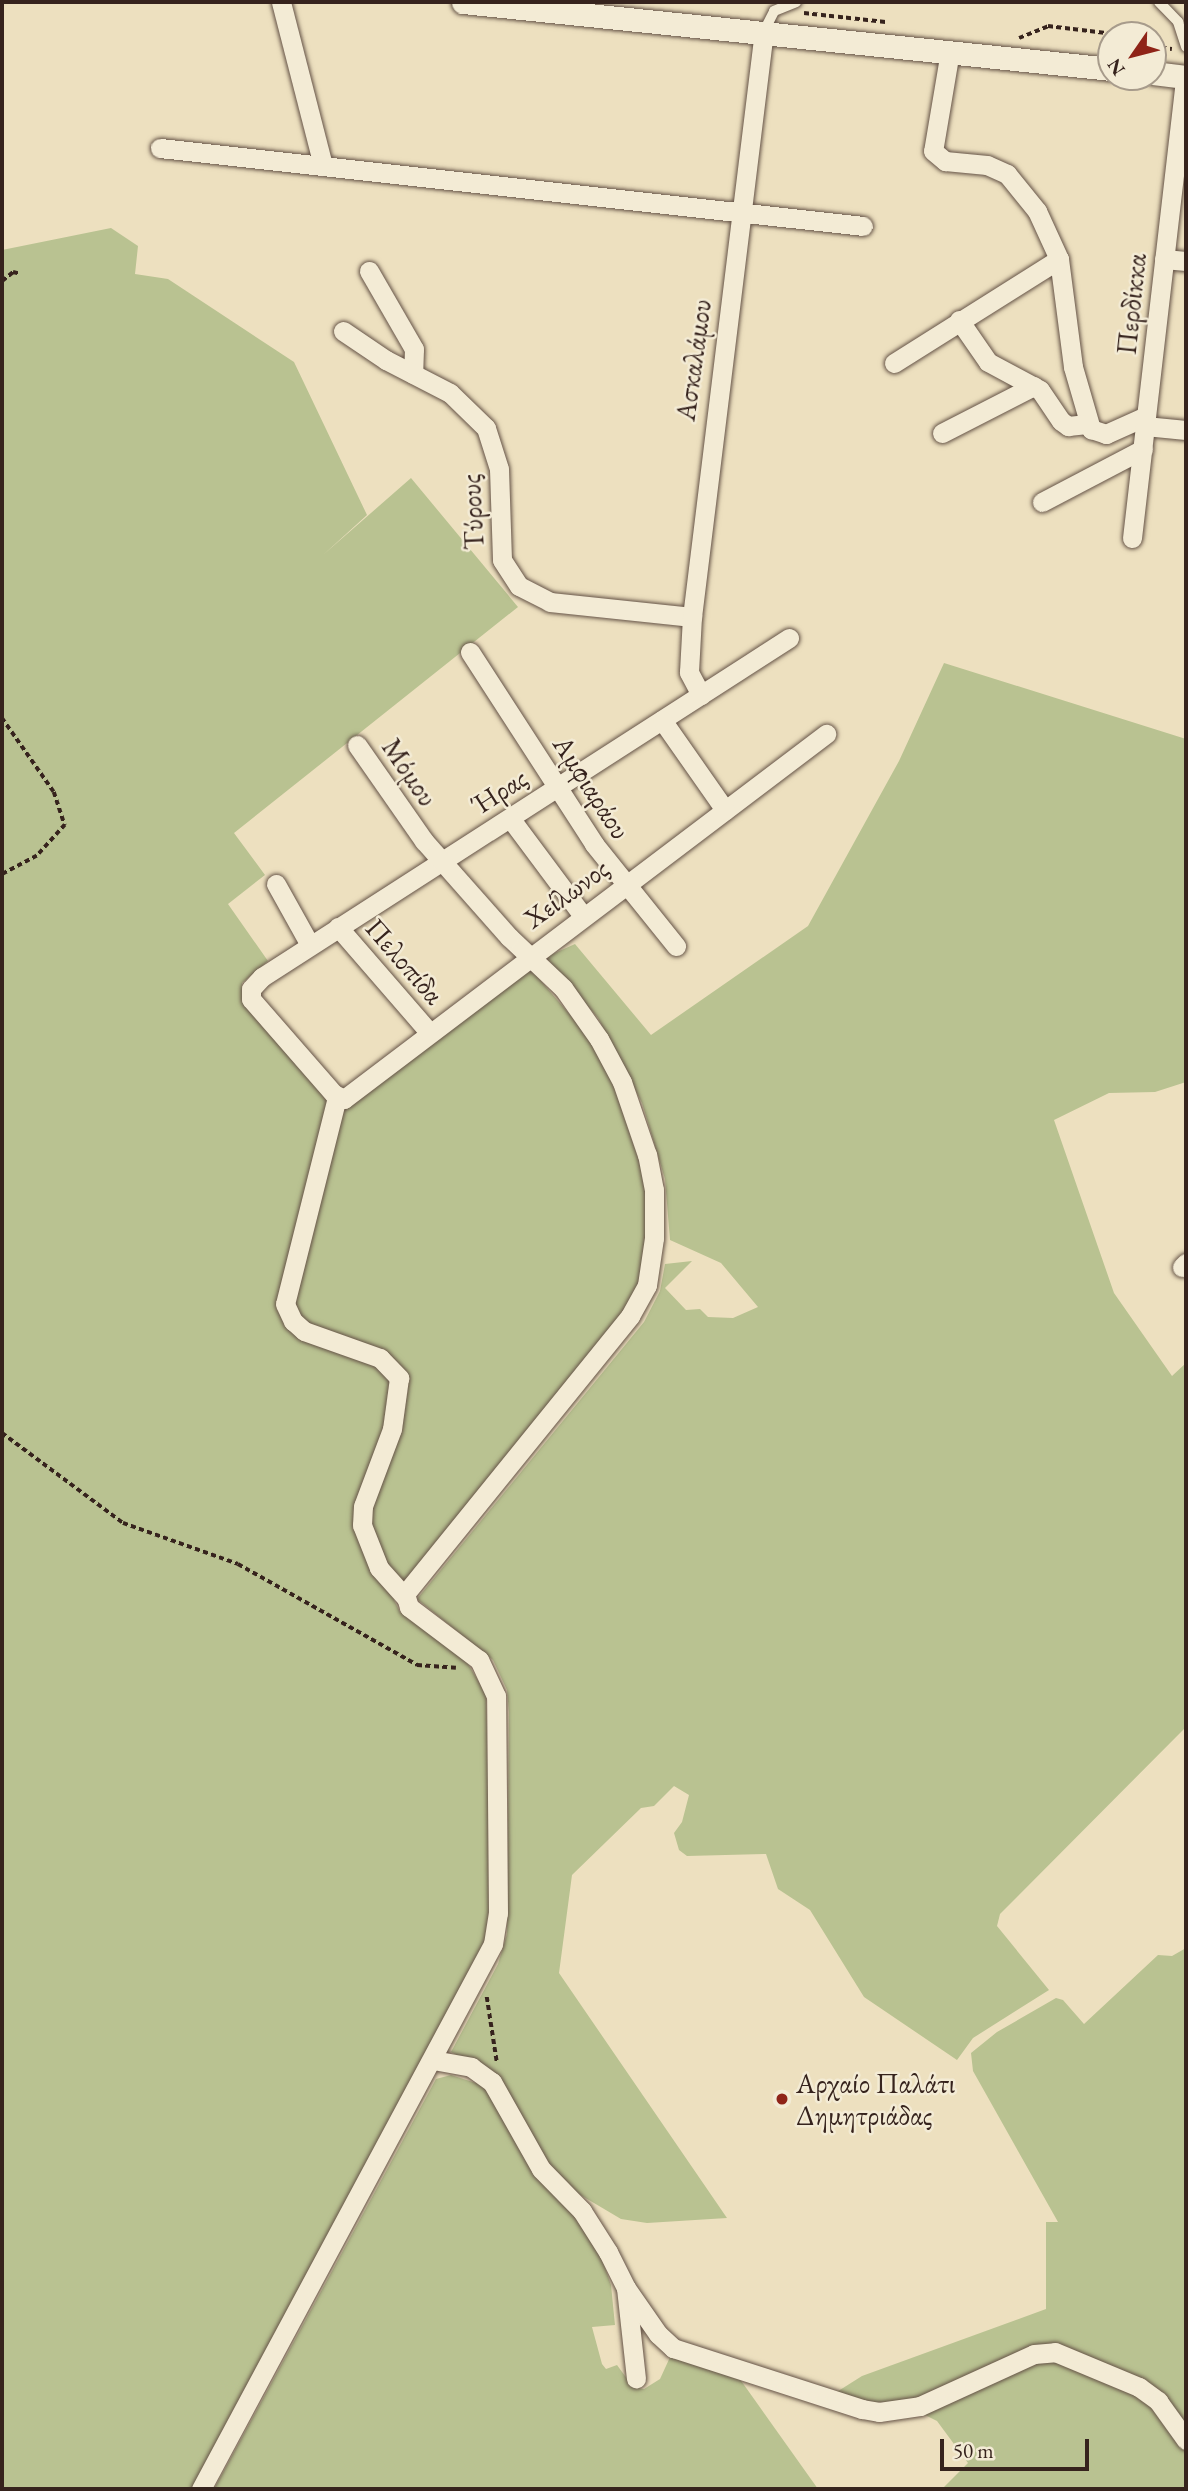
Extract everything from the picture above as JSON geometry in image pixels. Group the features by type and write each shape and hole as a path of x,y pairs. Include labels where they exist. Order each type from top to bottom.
{"street":[{"path":"281,2 323,166"},
{"path":"463,2 1097,67"},
{"name":"Ασκαλάμου","path":"701,695 689,672 692,617 764,31"},
{"path":"950,51 933,151 945,161 987,165 1007,174 1037,211 1059,259 1073,367 1087,424"},
{"path":"1167,73 1186,73"},
{"name":"Περδίκκα","path":"1132,538 1186,73"},
{"path":"160,148 863,226"},
{"path":"894,363 1059,259"},
{"path":"1164,259 1186,261"},
{"path":"369,271 414,349 414,374"},
{"path":"959,320 999,371 1034,386 1060,421 1068,426 1087,424 1106,434 1146,421 1186,430"},
{"name":"Τύρους","path":"343,331 456,398 486,428 499,469 502,560 519,586 550,602 692,617"},
{"path":"942,433 1034,386"},
{"path":"1042,502 1143,449"},
{"name":"Ήρας","path":"340,1098 251,999 250,992 258,980 789,638"},
{"name":"Αμφιαράου","path":"470,652 558,787 626,884 676,946"},
{"path":"662,720 725,810"},
{"name":"Χείλωνος","path":"340,1098 826,734"},
{"name":"Μόμου","path":"357,745 441,862 583,1013 628,1098 654,1190 649,1274 630,1316 405,1597"},
{"path":"510,818 583,916"},
{"path":"276,884 310,945"},
{"name":"Πελοπίδα","path":"338,928 429,1032"},
{"path":"201,2489 482,1970 498,1913 500,1743 496,1696 483,1664 409,1607 405,1597 379,1567 362,1525 363,1506 392,1429 399,1378 380,1358 304,1331 293,1321 285,1304 340,1098"},
{"path":"433,2060 478,2070 504,2098 541,2169 582,2211 625,2288 658,2334 673,2348 878,2412 920,2406 1034,2354 1055,2352 1139,2387 1158,2401 1186,2440"},
{"path":"625,2288 636,2378"}],"lane":[{"path":"1159,2 1178,22 1186,47"},
{"path":"764,31 774,11 795,7"}],"path":[{"path":"795,7 900,24"},
{"path":"1005,36 1023,37 1048,26 1097,32"},
{"path":"2,281 13,272 21,274"},
{"path":"2,718 54,792 65,825 37,856 2,875"},
{"path":"2,1433 122,1523 238,1564 417,1665 448,1669 483,1664"},
{"path":"482,1970 504,2098"}],"green space":[{"path":"111,228 138,246 135,274 168,279 294,362 367,515 323,555 411,478 518,607 234,833 265,875 228,904 268,961 242,983 246,1007 332,1106 529,971 534,973 584,1031 610,1075 644,1176 648,1217 639,1281 631,1302 394,1600 400,1612 465,1659 486,1694 491,1895 483,1952 193,2489 2,2489 2,250"},
{"path":"944,663 1186,739 1186,1082 1155,1092 1109,1093 1054,1120 1114,1293 1172,1376 1186,1363 1186,1727 1000,1914 997,1926 1049,1990 973,2038 957,2060 864,1997 810,1910 778,1889 766,1854 687,1856 679,1850 674,1833 682,1822 689,1795 674,1786 654,1806 641,1808 572,1875 559,1973 727,2218 647,2223 621,2219 572,2190 550,2165 497,2077 451,2052 498,1964 507,1934 509,1712 507,1690 493,1660 417,1599 644,1322 660,1291 665,1264 692,1261 665,1288 686,1310 700,1309 708,1317 733,1318 758,1307 721,1263 670,1240 665,1179 642,1103 598,1018 546,957 575,944 651,1035 808,926 899,761"},
{"path":"1186,1948 1186,2489 942,2489 968,2463 937,2421 919,2412 824,2400 862,2376 1046,2309 1046,2222 1058,2222 973,2071 971,2053 997,2032 1056,1998 1063,2000 1084,2024 1158,1955 1172,1956"},
{"path":"451,2075 482,2085 600,2253 611,2285 615,2325 592,2327 602,2364 606,2369 617,2365 633,2387 644,2389 660,2379 671,2355 737,2375 818,2489 214,2489 436,2079"}],"place":[{"name":"Αρχαίο Παλάτι Δημητριάδας","path":"782,2099"}]}
